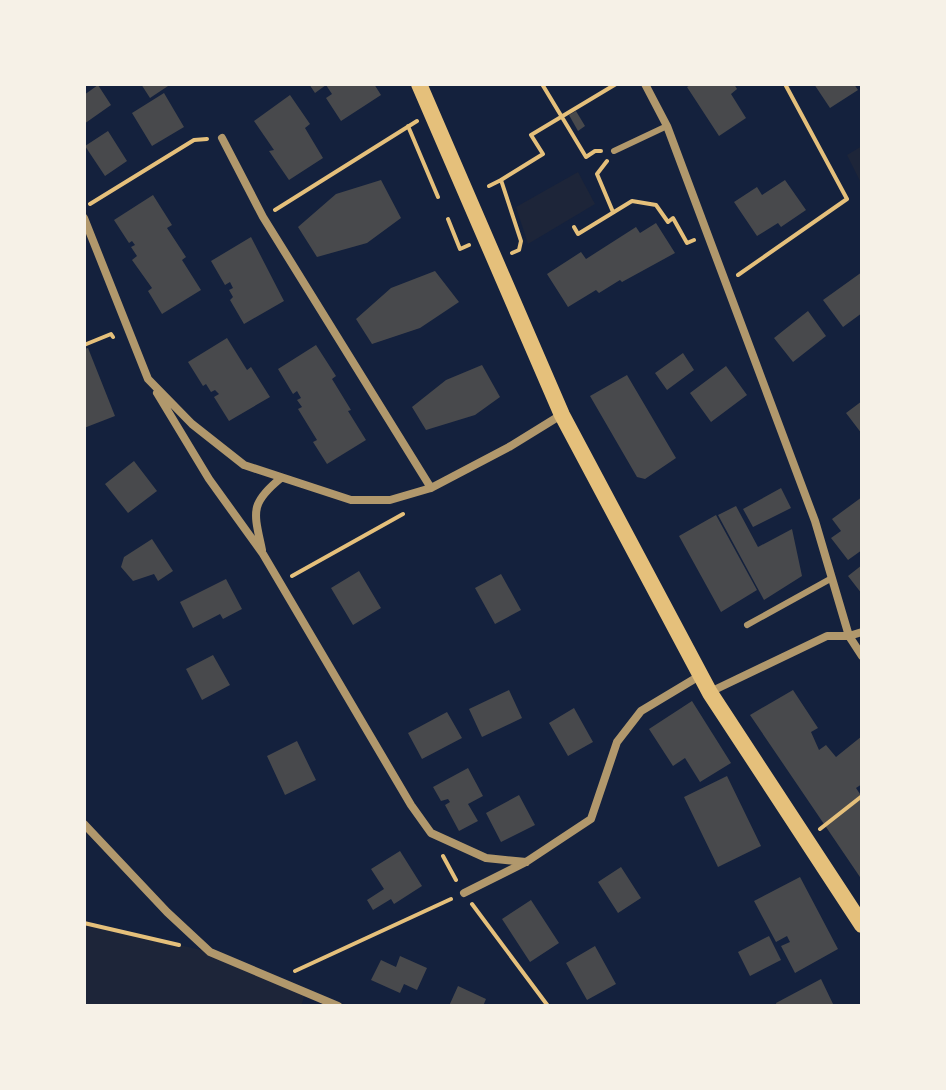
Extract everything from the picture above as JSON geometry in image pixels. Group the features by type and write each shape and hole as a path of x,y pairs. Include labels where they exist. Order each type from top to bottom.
{"main road":[{"path":"419,84 562,415 710,693 862,925"}],"street":[{"path":"645,84 667,126 727,283 815,521 849,636 862,656"},
{"path":"222,138 263,217 431,488"},
{"path":"84,218 148,379 209,479 263,554 411,805 431,833 486,858 526,862"},
{"path":"148,379 192,424 244,465 351,500 390,500 431,488 562,415"},
{"path":"263,554 255,516 261,494 281,478"},
{"path":"710,693 827,636 849,636 862,632"},
{"path":"464,893 526,862 591,819 617,742 641,711 701,675"},
{"path":"84,824 167,912 210,952 338,1006"}],"lane":[{"path":"614,151 667,126"},
{"path":"747,625 832,578"}],"path":[{"path":"542,84 586,157 595,151 614,151"},
{"path":"489,186 543,154 531,135 616,84"},
{"path":"727,283 847,199 785,84"},
{"path":"263,217 432,114"},
{"path":"408,126 438,197"},
{"path":"84,208 194,140 222,138"},
{"path":"613,212 597,174 614,151"},
{"path":"496,262 519,250 521,241 501,180"},
{"path":"574,227 578,234 632,201 656,205 668,222 673,218 687,243 708,234"},
{"path":"84,345 111,334 120,353 136,347"},
{"path":"280,583 407,511"},
{"path":"805,840 862,796"},
{"path":"431,833 464,893 548,1006"},
{"path":"276,980 464,893"},
{"path":"84,923 181,945"}],"shaded area":[{"path":"862,146 862,185 847,155"},
{"path":"578,172 595,204 528,244 516,207"},
{"path":"84,923 210,952 306,992 301,1006 84,1006"}],"building":[{"path":"141,84 171,84 150,98"},
{"path":"309,84 374,84 381,95 341,121 326,98 332,94 326,85 315,93"},
{"path":"692,84 734,84 737,89 731,94 746,118 719,136 687,87"},
{"path":"814,84 854,84 858,90 830,108"},
{"path":"98,85 111,105 84,124 84,95"},
{"path":"164,93 184,127 152,146 132,113"},
{"path":"290,95 310,124 305,128 323,158 289,180 269,151 274,150 254,121"},
{"path":"576,111 585,126 578,131 569,115"},
{"path":"108,131 127,161 105,176 85,146"},
{"path":"381,180 401,218 367,243 317,257 298,227 336,194"},
{"path":"785,180 806,210 781,227 778,223 757,236 734,202 757,187 762,195"},
{"path":"153,195 172,225 167,228 186,257 182,260 201,290 162,314 148,291 152,288 132,260 137,256 131,247 135,245 132,241 129,243 114,220"},
{"path":"656,223 675,253 599,293 596,290 568,307 547,274 581,252 586,259 636,227 640,233"},
{"path":"251,237 284,301 244,324 230,300 233,297 229,290 233,288 230,282 225,285 211,261"},
{"path":"435,271 459,302 420,328 372,344 356,319 391,288"},
{"path":"862,272 862,313 843,327 823,300"},
{"path":"808,311 826,336 793,362 774,338"},
{"path":"227,338 247,370 251,367 270,397 229,421 214,397 219,394 215,390 211,392 206,384 203,386 188,362"},
{"path":"316,345 336,376 332,379 366,440 327,464 298,409 302,407 297,400 301,398 297,391 293,394 278,369"},
{"path":"88,348 115,416 84,428 84,349"},
{"path":"683,353 694,370 667,390 655,373"},
{"path":"482,365 500,397 475,415 426,430 412,407 446,380"},
{"path":"726,366 747,395 711,422 690,393"},
{"path":"627,375 676,458 645,479 637,477 590,396"},
{"path":"862,401 862,434 846,413"},
{"path":"134,461 157,491 128,513 105,484"},
{"path":"781,488 791,508 753,527 743,509"},
{"path":"862,497 862,550 848,560 831,538 841,531 832,519"},
{"path":"736,506 758,547 792,529 802,576 764,600 718,515"},
{"path":"716,515 757,590 721,612 679,536"},
{"path":"152,539 173,571 158,581 154,574 133,581 121,567 124,557"},
{"path":"862,565 862,594 848,576"},
{"path":"359,571 381,608 353,625 331,588"},
{"path":"501,574 521,610 495,624 475,588"},
{"path":"226,579 242,609 223,619 220,614 193,628 180,602"},
{"path":"213,655 230,685 202,700 186,669"},
{"path":"509,690 522,718 482,737 469,709"},
{"path":"793,690 818,728 811,732 819,750 826,745 836,757 862,736 862,784 856,788 862,797 862,880 750,715"},
{"path":"692,701 731,763 700,782 685,758 673,766 649,729"},
{"path":"574,708 593,742 568,756 549,723"},
{"path":"447,712 462,738 422,759 408,733"},
{"path":"297,741 316,780 285,795 267,756"},
{"path":"468,768 483,796 468,804 478,821 459,831 445,805 450,802 448,799 441,801 433,787"},
{"path":"727,776 761,846 718,867 684,797"},
{"path":"519,795 535,825 501,842 486,813"},
{"path":"400,851 422,886 394,904 391,899 373,910 367,900 384,889 371,869"},
{"path":"621,867 641,898 618,913 598,882"},
{"path":"800,877 838,949 795,973 781,946 790,942 787,936 776,942 754,901"},
{"path":"531,900 559,943 530,962 502,919"},
{"path":"769,936 781,960 750,976 738,952"},
{"path":"595,946 616,984 587,1000 566,963"},
{"path":"400,956 427,968 417,990 404,984 400,993 371,980 381,960 396,967"},
{"path":"821,979 834,1006 777,1006 776,1003"},
{"path":"458,986 486,999 483,1006 449,1006"}]}
